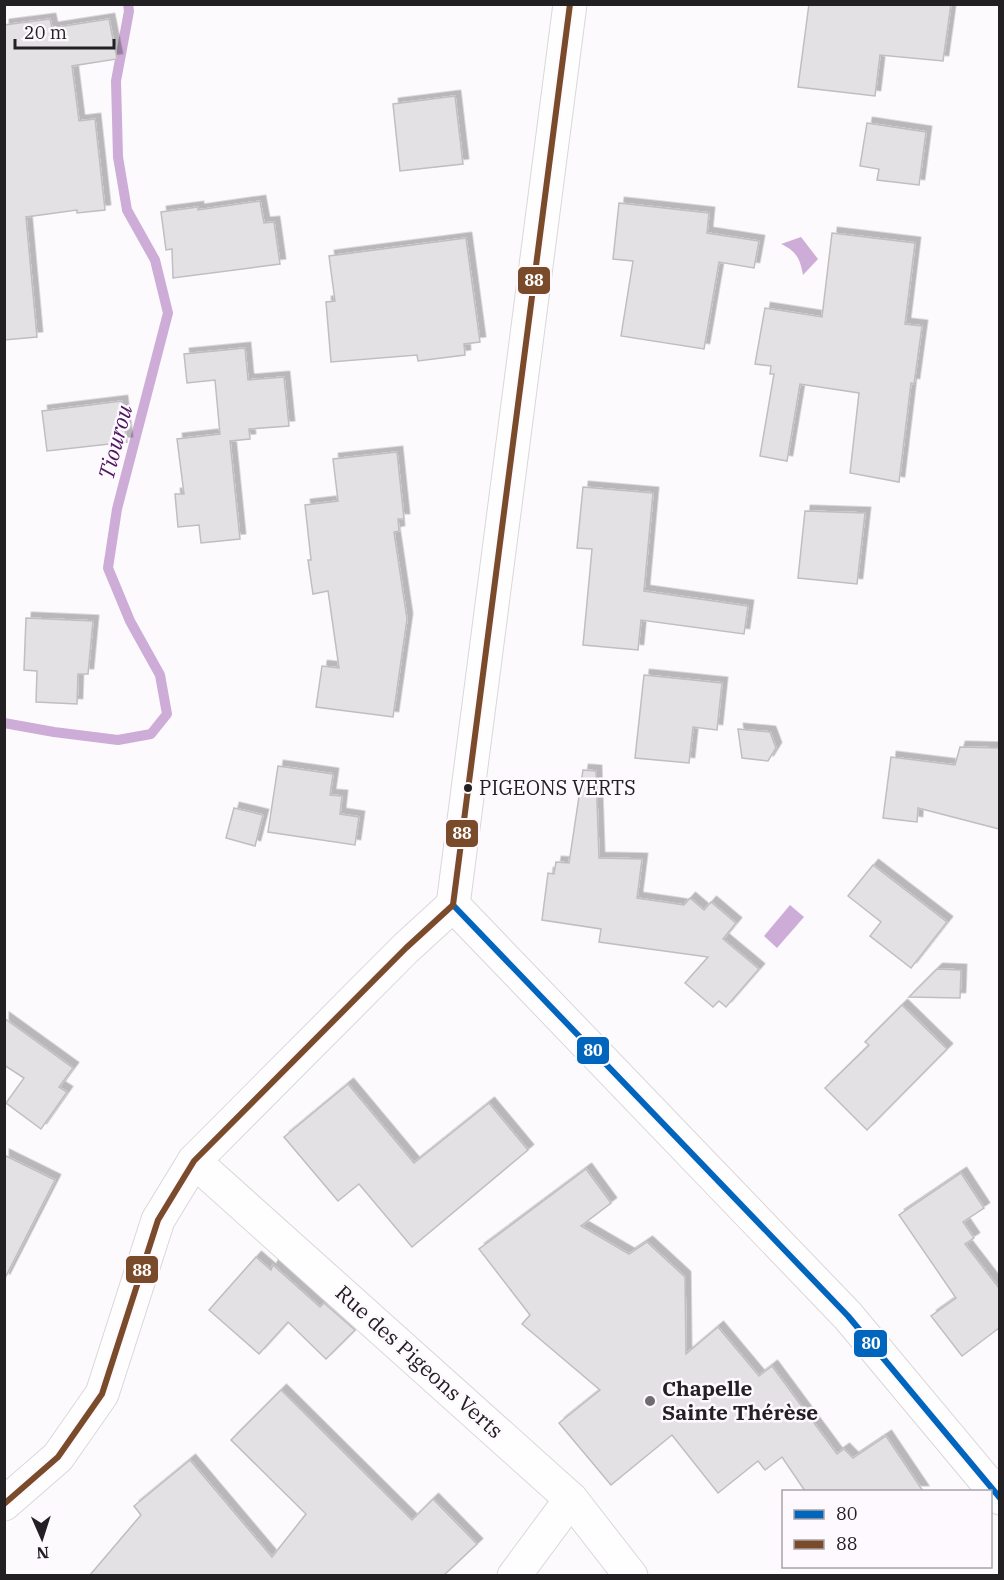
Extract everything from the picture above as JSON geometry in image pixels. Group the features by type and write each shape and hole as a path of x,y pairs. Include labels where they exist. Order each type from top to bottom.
{"street":[{"path":"4,1504 58,1457 102,1394 158,1220 194,1161 406,948 453,905 570,4"},
{"path":"453,905 848,1316 999,1498"},
{"name":"Rue des Pigeons Verts","path":"194,1161 571,1499 631,1575"},
{"path":"514,1575 571,1499"}],"shaded area":[{"path":"801,237 818,259 803,275 796,256 781,244"},
{"path":"790,905 804,917 777,948 764,936"}],"building":[{"path":"809,4 951,4 943,61 880,55 875,96 798,87"},
{"path":"50,19 52,28 109,19 117,59 72,66 79,121 95,119 105,210 77,213 77,210 26,217 37,337 4,340 4,25"},
{"path":"455,96 463,164 400,171 393,104"},
{"path":"867,123 926,132 919,185 877,180 879,169 860,166"},
{"path":"260,201 264,223 274,222 280,264 173,278 172,249 166,250 161,212 198,207 198,210"},
{"path":"619,203 709,213 707,233 759,241 754,268 719,262 704,349 621,336 633,261 613,259"},
{"path":"832,233 915,243 905,324 922,326 914,384 911,383 899,482 850,473 859,393 800,384 787,461 760,456 774,374 770,374 771,366 755,364 765,308 822,317"},
{"path":"466,238 480,342 464,344 465,355 418,361 417,355 331,362 326,302 335,301 329,256"},
{"path":"245,348 248,380 284,377 289,426 249,429 250,439 230,441 240,539 201,543 199,525 178,527 175,494 184,494 177,439 220,434 215,380 187,383 184,354"},
{"path":"122,401 127,442 47,451 42,411"},
{"path":"397,452 404,519 398,519 399,531 394,532 407,619 393,717 316,707 322,666 339,668 328,591 313,594 308,560 311,560 305,505 338,501 333,459"},
{"path":"583,487 653,493 644,591 748,606 744,634 641,620 638,650 583,645 592,549 577,548"},
{"path":"805,511 865,513 857,584 798,578"},
{"path":"26,618 93,621 88,674 78,674 77,704 36,702 37,671 24,670"},
{"path":"644,675 722,683 717,730 693,727 689,763 635,758"},
{"path":"738,729 770,732 776,748 768,761 742,758"},
{"path":"960,747 999,748 999,829 918,808 917,822 883,818 891,757 955,765"},
{"path":"278,766 333,774 330,795 342,796 340,814 359,817 355,845 268,832"},
{"path":"583,770 596,771 599,858 642,859 637,898 684,905 690,898 704,910 711,902 736,923 723,939 759,969 726,1007 719,1001 713,1007 685,983 708,957 599,942 601,929 542,920 548,873 554,874 556,862 569,863"},
{"path":"234,808 263,815 255,846 226,838"},
{"path":"873,865 947,922 911,968 870,936 881,922 848,896"},
{"path":"937,969 961,970 960,998 909,997"},
{"path":"902,1005 947,1049 867,1130 825,1088 869,1045 865,1042"},
{"path":"4,1018 73,1068 59,1087 67,1092 41,1129 6,1103 24,1078 4,1065"},
{"path":"348,1084 414,1163 489,1103 528,1150 412,1247 359,1184 338,1201 284,1137"},
{"path":"4,1155 55,1180 4,1280"},
{"path":"586,1169 611,1203 581,1226 629,1254 647,1242 685,1277 686,1354 718,1327 759,1376 772,1366 837,1454 844,1449 853,1458 886,1436 922,1490 804,1490 782,1457 765,1470 758,1461 718,1493 672,1435 611,1485 559,1423 600,1390 522,1324 530,1315 479,1249"},
{"path":"961,1173 984,1208 963,1222 974,1238 965,1244 999,1288 999,1328 962,1356 931,1316 956,1298 899,1215"},
{"path":"256,1257 271,1270 273,1265 320,1307 324,1303 355,1330 326,1359 288,1322 259,1354 209,1310"},
{"path":"281,1390 412,1520 433,1499 477,1544 444,1575 90,1575 141,1515 134,1506 190,1460 272,1557 306,1514 231,1440"}],"waterway":[{"name":"Tiourou","path":"4,723 118,740 151,734 167,714 160,675 130,621 108,568 117,509 168,313 155,260 127,210 118,157 116,81 129,11 128,4"}],"transit line":[{"name":"88","path":"4,1504 58,1457 102,1394 158,1220 194,1161 406,948 453,905 570,4"},
{"name":"80","path":"453,905 848,1316 1000,1498"}],"place":[{"name":"PIGEONS VERTS","path":"468,788"},
{"name":"Chapelle Sainte Thérèse","path":"650,1401"}]}
